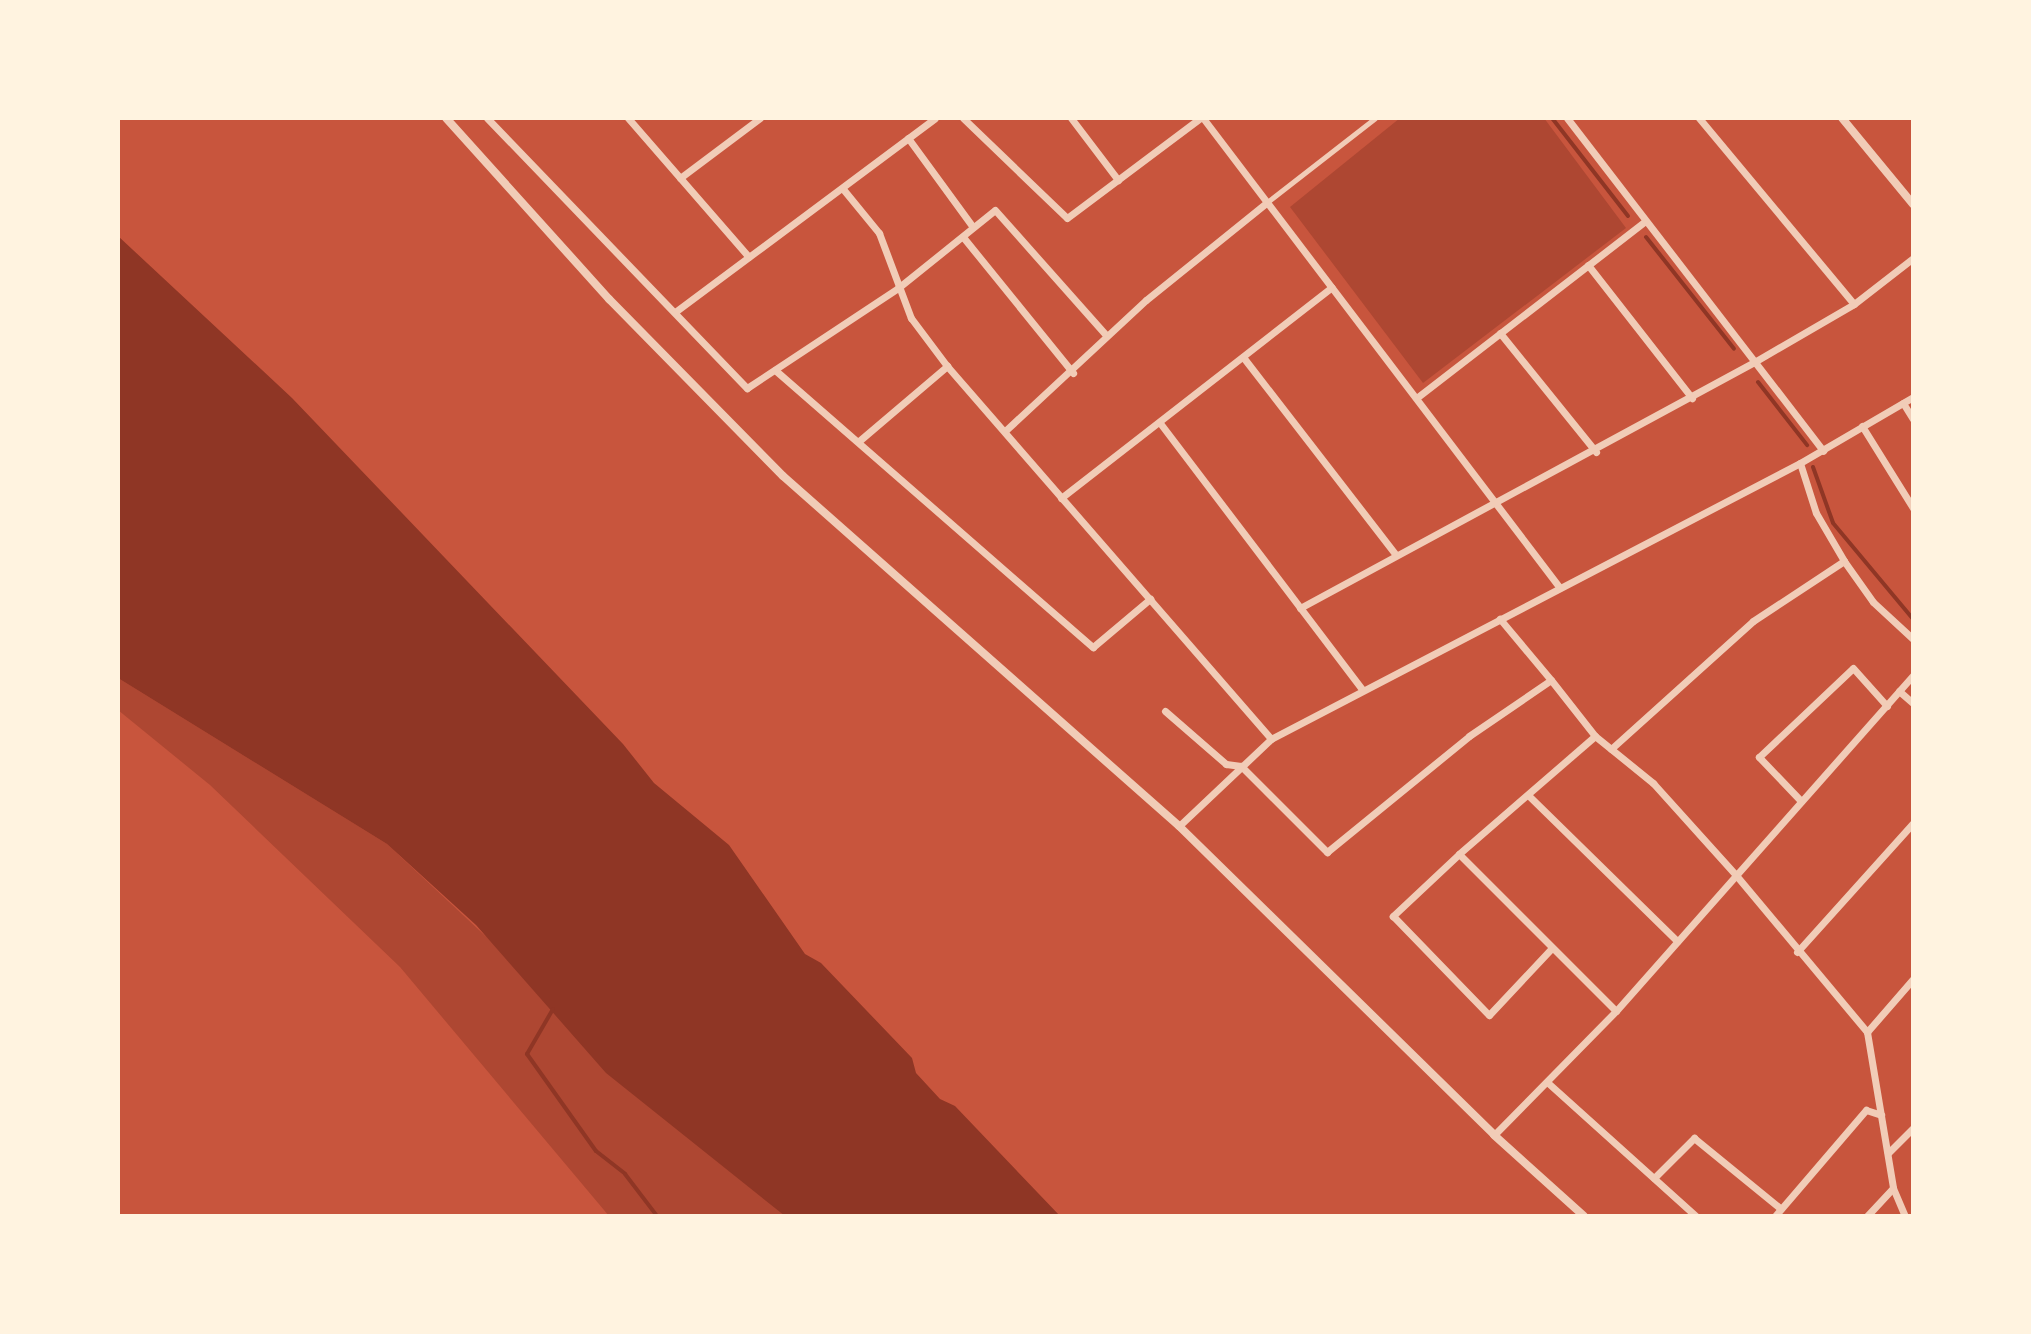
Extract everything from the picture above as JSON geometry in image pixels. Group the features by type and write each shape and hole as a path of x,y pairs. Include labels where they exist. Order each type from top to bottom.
{"street":[{"path":"446,118 609,299 783,476 1179,826 1494,1135 1584,1216"},
{"path":"487,118 747,388 898,288 995,210 1106,335"},
{"path":"628,118 749,257"},
{"path":"680,178 760,118"},
{"path":"675,312 935,118"},
{"path":"963,118 1067,218 1202,118 1419,396 1560,588"},
{"path":"1071,118 1118,180"},
{"path":"1005,431 1073,373 1106,335 1375,118"},
{"path":"1567,118 1823,451"},
{"path":"1699,118 1854,304"},
{"path":"1842,118 1913,204"},
{"path":"908,138 973,227"},
{"path":"843,189 879,233 911,318 947,366 1271,739"},
{"path":"1419,396 1644,222"},
{"path":"963,237 1073,373"},
{"path":"1300,608 1396,555 1498,505 1692,398 1854,304 1913,258"},
{"path":"1588,265 1692,398"},
{"path":"1061,498 1332,287"},
{"path":"1500,333 1596,452"},
{"path":"1243,357 1396,555"},
{"path":"859,441 947,366"},
{"path":"775,370 1093,647 1150,599"},
{"path":"1179,826 1271,739 1823,451 1913,397"},
{"path":"1903,403 1913,419"},
{"path":"1160,423 1362,689"},
{"path":"1862,426 1913,508"},
{"path":"1800,463 1816,513 1844,561 1873,602 1913,639"},
{"path":"1611,749 1753,621 1844,561"},
{"path":"1500,619 1595,736 1653,783 1735,874 1797,952 1867,1032 1893,1188 1905,1216"},
{"path":"1801,801 1759,757 1853,668 1887,706"},
{"path":"1494,1135 1616,1011 1913,675"},
{"path":"1165,711 1226,764 1241,766 1327,852 1469,736 1551,680"},
{"path":"1899,691 1913,703"},
{"path":"1552,948 1489,1015 1393,916 1595,736"},
{"path":"1528,795 1677,941"},
{"path":"1797,952 1913,823"},
{"path":"1459,854 1616,1011"},
{"path":"1867,1032 1913,979"},
{"path":"1547,1082 1696,1216"},
{"path":"1775,1216 1866,1110 1881,1115"},
{"path":"1888,1153 1911,1134"},
{"path":"1654,1178 1694,1138 1781,1209"},
{"path":"1867,1216 1893,1188"}],"shaded area":[{"path":"1400,118 1544,118 1626,228 1423,383 1290,207"},
{"path":"118,236 292,398 623,744 654,783 729,845 805,954 821,963 912,1058 916,1073 940,1099 955,1106 1060,1216 785,1216 606,1073 476,925 387,844 118,678"},
{"path":"118,678 387,844 785,1216 609,1216 400,967 210,785 118,710"}],"waterway":[{"path":"1552,118 1628,216"},
{"path":"1646,237 1734,349"},
{"path":"1758,382 1807,445"},
{"path":"1813,467 1833,523 1913,619"},
{"path":"553,1009 527,1054 596,1151 625,1174 657,1216"}]}
